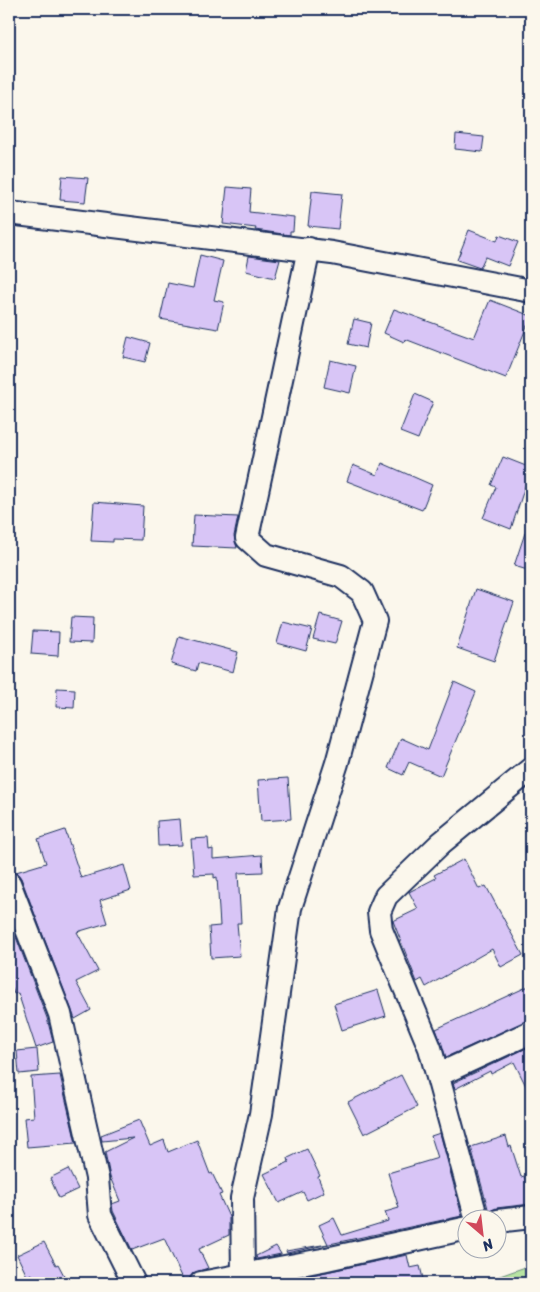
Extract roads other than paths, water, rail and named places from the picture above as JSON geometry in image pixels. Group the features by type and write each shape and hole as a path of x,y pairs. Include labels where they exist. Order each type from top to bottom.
{"street":[{"path":"9,213 308,249 531,291"},
{"path":"243,1275 242,1198 260,1114 290,908 337,763 375,621 362,592 341,576 266,555 247,538 308,249"},
{"path":"474,1210 430,1048 382,930 378,912 386,896 441,844 531,769"},
{"path":"9,883 60,1014 97,1178 100,1215 134,1283"},
{"path":"438,1075 531,1032"},
{"path":"508,1220 531,1217"},
{"path":"201,1283 322,1260 458,1230"}]}
